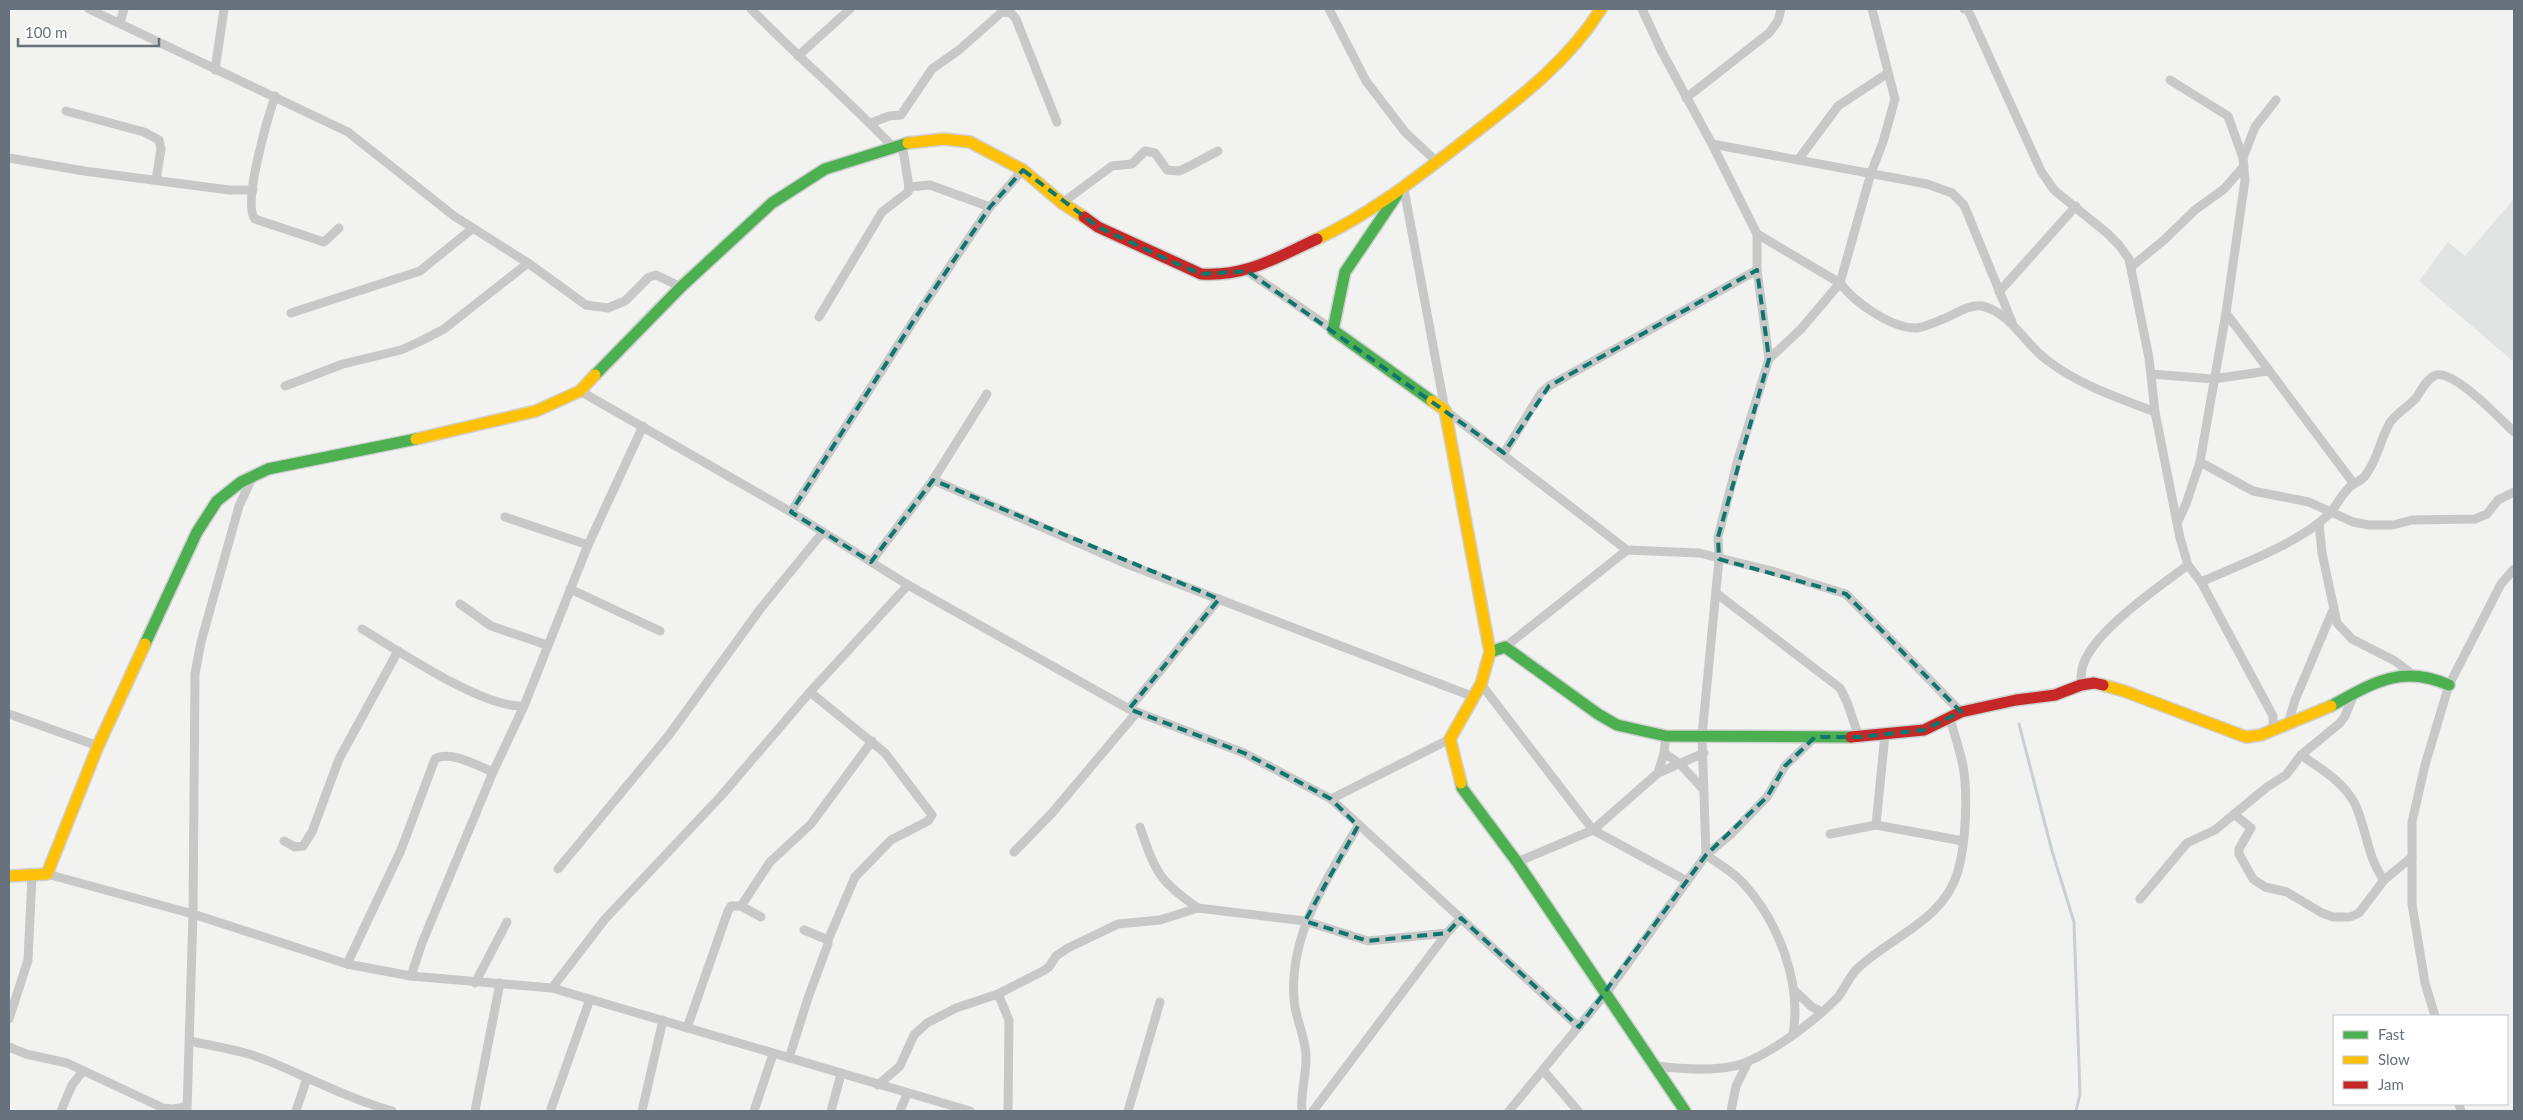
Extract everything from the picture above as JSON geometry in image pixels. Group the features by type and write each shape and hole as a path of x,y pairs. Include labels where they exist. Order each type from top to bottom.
{"street":[{"path":"89,9 348,132 454,216 528,263 586,305 608,308 625,300 649,277 656,276 681,287"},
{"path":"120,23 124,9"},
{"path":"215,70 224,9"},
{"path":"751,9 870,123 898,145 910,187 908,192 882,212 860,244 819,317"},
{"path":"798,56 850,9"},
{"path":"1329,9 1366,81 1405,132 1437,162"},
{"path":"47,874 98,746 197,532 217,501 241,482 268,469 329,458 536,411 580,391 681,287 772,203 798,184 825,169 898,145 944,139 970,142 1023,170 1062,203 1098,227 1201,274 1218,275 1248,271 1323,236 1401,191 1528,91 1565,56 1594,22 1602,9"},
{"path":"1642,9 1757,234 1757,270 1769,358 1738,459 1718,537 1720,559 1702,736 1704,753 1702,788 1706,855 1743,883 1772,925 1782,946 1794,990 1792,1034"},
{"path":"1686,98 1768,33 1774,27 1782,9"},
{"path":"1769,358 1801,329 1840,283 1871,173 1883,142 1894,99 1872,9"},
{"path":"1967,9 2041,171 2054,190 2076,206 2119,245 2128,259 2151,374 2155,412 2180,538 2188,565 2201,582 2273,716 2273,729"},
{"path":"870,123 889,116 901,115 932,70 1002,12 1011,13 1016,19 1057,122"},
{"path":"1798,160 1838,106 1888,73"},
{"path":"2170,80 2228,116 2232,122 2244,162 2245,180 2226,313 2213,378 2200,462 2186,504 2178,521"},
{"path":"275,96 259,147 253,190 253,216 256,219 324,242 339,228"},
{"path":"2130,267 2164,240 2194,210 2224,189 2244,162 2255,127 2276,100"},
{"path":"66,111 144,132 159,140 161,149 156,180"},
{"path":"1712,144 1927,184 1952,193 1964,205 2014,325"},
{"path":"1062,203 1112,166 1132,164 1146,151 1155,153 1167,170 1179,171 1218,151"},
{"path":"9,158 84,171 229,190 253,190"},
{"path":"791,512 922,306 990,207 1023,170"},
{"path":"910,187 930,185 990,207"},
{"path":"1333,330 1345,272 1401,191"},
{"path":"1330,799 1450,739 1481,684 1490,652 1445,410 1401,191"},
{"path":"1999,292 2076,206"},
{"path":"291,313 420,271 472,228"},
{"path":"1757,234 1840,283 1849,295 1874,312 1897,323 1918,328 1980,306 1996,311 2014,325 2047,361 2083,383 2155,412"},
{"path":"285,386 343,364 401,350 421,341 444,329 528,263"},
{"path":"1504,453 1541,393 1549,386 1757,270"},
{"path":"1248,271 1504,453 1627,550 1691,552 1772,570 1846,594 1961,712"},
{"path":"2226,313 2354,484"},
{"path":"2151,374 2213,378 2268,371"},
{"path":"2201,582 2274,548 2319,523 2330,513 2348,488 2365,476 2382,445 2391,422 2415,399 2428,380 2436,375 2446,376 2461,385 2514,432"},
{"path":"580,391 791,512 908,585 1133,710 1244,753 1330,799 1579,1026"},
{"path":"871,562 933,480 988,394"},
{"path":"411,976 493,772 524,706 588,545 643,426"},
{"path":"2200,462 2253,490 2309,502 2353,522 2369,525 2393,525 2412,520 2475,519 2487,514 2498,500 2514,492"},
{"path":"9,1047 26,1054 67,1063 164,1108 186,1109 190,1041 193,914 195,674 201,642 239,506 253,476"},
{"path":"933,480 1128,564 1474,697"},
{"path":"505,517 588,545"},
{"path":"2319,523 2333,610 2337,623 2352,639 2395,662 2411,673"},
{"path":"558,869 669,735 761,608 823,532"},
{"path":"1490,652 1505,647 1627,550"},
{"path":"2081,684 2082,669 2086,656 2116,621 2188,565"},
{"path":"2435,1015 2425,983 2412,904 2412,822 2425,764 2450,685 2501,584 2514,569"},
{"path":"552,988 605,919 721,796 810,692 908,585"},
{"path":"570,589 660,631"},
{"path":"1716,593 1840,688 1859,737"},
{"path":"1014,852 1052,813 1219,600"},
{"path":"460,604 491,626 547,645"},
{"path":"2288,724 2294,700 2333,610"},
{"path":"362,629 482,698 507,706 524,706"},
{"path":"1505,647 1611,721 1638,731 1666,736 1859,737 1924,730 1961,712 2016,700 2055,695 2081,684 2107,686 2246,736 2263,737 2273,729 2307,718 2399,674 2411,673 2432,677 2450,685"},
{"path":"284,841 295,847 303,846 312,832 339,758 398,651"},
{"path":"1481,684 1593,830 1687,881"},
{"path":"789,1058 828,940 855,877 891,840 932,819 932,815 916,792 885,753 810,692"},
{"path":"2140,899 2169,868 2180,849 2187,843 2215,830 2267,787 2286,775 2301,756 2346,716 2354,694"},
{"path":"9,714 98,746"},
{"path":"1656,1066 1682,1069 1706,1068 1748,1062 1822,1012 1839,996 1856,970 1925,920 1936,908 1958,872 1963,841 1965,789 1963,766 1950,718"},
{"path":"1876,825 1885,734"},
{"path":"1658,773 1664,753 1666,736"},
{"path":"1509,1111 1606,992 1706,855 1730,835 1767,797 1785,766 1815,737"},
{"path":"1450,739 1462,788 1517,862 1685,1111"},
{"path":"742,906 770,862 811,824 872,741"},
{"path":"1664,753 1680,764 1702,788"},
{"path":"1517,862 1593,830 1658,773 1704,753"},
{"path":"347,964 401,850 435,759 440,756 450,756 493,772"},
{"path":"2301,756 2336,779 2355,804 2373,864 2384,880"},
{"path":"2234,814 2251,828 2239,849 2239,854 2253,879 2266,887 2287,892 2300,898 2322,913 2340,918 2359,913 2384,880 2412,857"},
{"path":"1830,834 1876,825 1963,841"},
{"path":"1302,1111 1300,1100 1307,1067 1305,1042 1294,1000 1294,975 1305,921 1358,826"},
{"path":"1140,827 1160,877 1168,886 1198,908"},
{"path":"9,876 47,874 193,914 347,964 411,976 475,983 500,983 552,988 906,1094 970,1111"},
{"path":"9,1019 28,960 32,876"},
{"path":"687,1028 728,911 732,906 742,906 761,916"},
{"path":"878,1085 900,1066 914,1035 927,1023 956,1008 998,994 1049,967 1056,956 1094,934 1118,924 1160,920 1198,908 1305,921 1368,941 1447,932"},
{"path":"1313,1111 1447,932 1461,918"},
{"path":"475,983 507,922"},
{"path":"804,930 828,940"},
{"path":"475,1111 500,983"},
{"path":"1794,990 1812,1008 1822,1012"},
{"path":"998,994 1009,1020 1008,1111"},
{"path":"552,1109 590,999"},
{"path":"1128,1111 1160,1002"},
{"path":"642,1111 663,1020"},
{"path":"190,1041 243,1052 306,1078 361,1107 392,1111"},
{"path":"754,1111 773,1054"},
{"path":"1731,1111 1736,1086 1748,1062"},
{"path":"1543,1070 1578,1111"},
{"path":"61,1111 75,1080 83,1071"},
{"path":"831,1111 841,1074"},
{"path":"296,1111 306,1078"},
{"path":"900,1111 906,1094"}],"highlighted area":[{"path":"1023,170 1098,227 1173,262 1201,274 1247,271 1504,453 1549,386 1757,270 1769,359 1718,537 1719,559 1846,594 1961,712 1924,730 1859,737 1815,737 1785,766 1767,797 1706,855 1579,1027 1461,918 1447,933 1368,941 1305,921 1358,826 1331,799 1244,753 1129,709 1219,599 933,480 871,562 791,512 923,306 990,207"}],"shaded area":[{"path":"2514,199 2514,362 2419,281 2448,242 2465,256"}],"waterway":[{"path":"2019,724 2052,851 2074,922 2080,1094 2076,1111"}],"traffic: fast":[{"path":"595,375 681,287 772,203 825,169 908,143"},
{"path":"1397,195 1345,272 1333,330 1432,401"},
{"path":"145,644 197,532 217,501 241,482 268,469 416,439"},
{"path":"1490,652 1505,647 1598,714 1617,725 1666,736 1851,737"},
{"path":"2331,706 2374,684 2402,676 2432,679 2449,685"},
{"path":"1461,783 1462,788 1517,862 1685,1111"}],"traffic: slow":[{"path":"1317,239 1338,229 1396,193 1505,109 1557,63 1588,28 1601,9"},
{"path":"908,143 944,139 970,142 1023,170 1062,203 1084,217"},
{"path":"416,439 536,411 580,391 595,375"},
{"path":"1432,401 1445,410 1490,652 1481,684 1450,739 1461,783"},
{"path":"9,876 47,874 98,746 145,644"},
{"path":"2103,685 2124,691 2246,737 2261,735 2331,706"}],"traffic: jam":[{"path":"1084,217 1098,227 1201,274 1218,274 1247,269 1275,259 1317,239"},
{"path":"1851,737 1924,730 1961,712 2016,700 2055,695 2081,685 2094,683 2103,685"}]}
